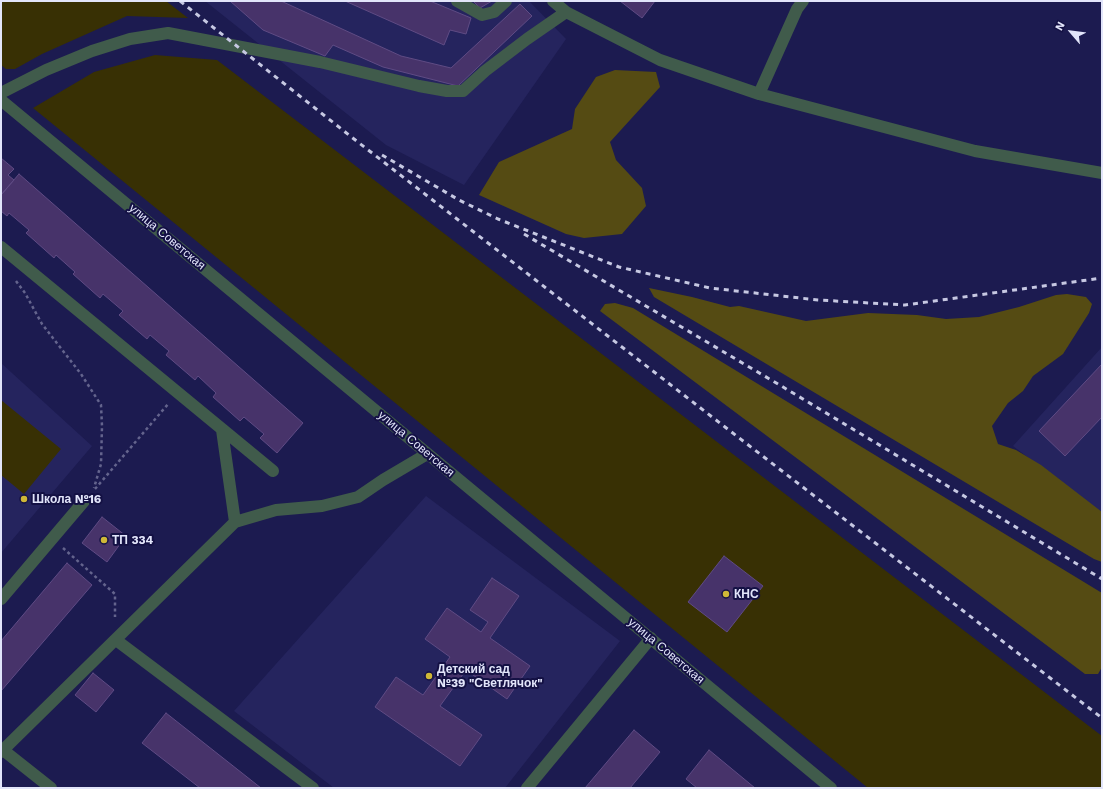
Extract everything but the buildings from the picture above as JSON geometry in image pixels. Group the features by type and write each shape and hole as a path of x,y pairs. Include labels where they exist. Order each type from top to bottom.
{"street":[{"path":"457,1 482,14 494,12 506,1"},
{"path":"553,1 566,12 660,60 758,94 975,151 1102,173"},
{"path":"758,94 797,9 803,1"},
{"path":"1,93 46,70 92,51 130,39 168,33 320,62 419,86 447,91 463,91 485,71 527,38 566,12"},
{"name":"улица Советская","path":"1,100 831,788"},
{"path":"1,247 273,471"},
{"path":"222,430 235,522"},
{"path":"51,788 2,751 235,522 276,510 322,506 358,497 383,480 428,454"},
{"path":"1,599 85,500"},
{"path":"527,788 651,638"},
{"path":"116,640 314,788"}],"path":[{"path":"13,277 26,293 42,324 81,374 101,405 102,426 100,464 93,491 85,500"},
{"path":"85,500 178,394"},
{"path":"52,538 115,594 116,640"}],"shaded area":[{"path":"1,1 166,1 188,18 127,16 42,54 15,69 6,69 1,65"},
{"path":"205,1 529,1 566,39 464,185 386,145"},
{"path":"155,55 217,60 1102,736 1102,788 868,788 33,108 94,72"},
{"path":"615,70 656,72 660,87 610,142 616,160 642,188 646,206 622,234 584,238 566,234 479,195 499,162 572,129 575,109 596,77"},
{"path":"649,288 730,307 739,306 806,321 868,313 917,315 946,319 979,317 1019,307 1056,295 1067,294 1086,297 1092,304 1089,313 1063,354 1033,376 1023,391 1008,403 992,426 998,444 1016,450 1041,465 1102,512 1102,562 1094,559 654,297"},
{"path":"615,303 633,308 1102,593 1102,667 1098,674 1085,674 600,311 605,304"},
{"path":"1102,347 1102,514 1013,446"},
{"name":"Школа №16","path":"1,363 92,446 1,553"},
{"path":"1,400 61,449 24,494 1,475"},
{"name":"Детский сад №39 \"Светлячок\"","path":"426,496 620,641 505,788 334,788 234,711"}],"railway":[{"path":"180,1 354,139 1102,718"},
{"path":"382,155 459,200 498,219 619,267 710,288 818,300 905,305 1102,278"},
{"path":"524,234 778,384 1102,579"}],"place":[{"name":"Школа №16","path":"24,499"},
{"name":"ТП 334","path":"104,540"},
{"name":"КНС","path":"726,594"},
{"name":"Детский сад №39 \"Светлячок\"","path":"429,676"}]}
